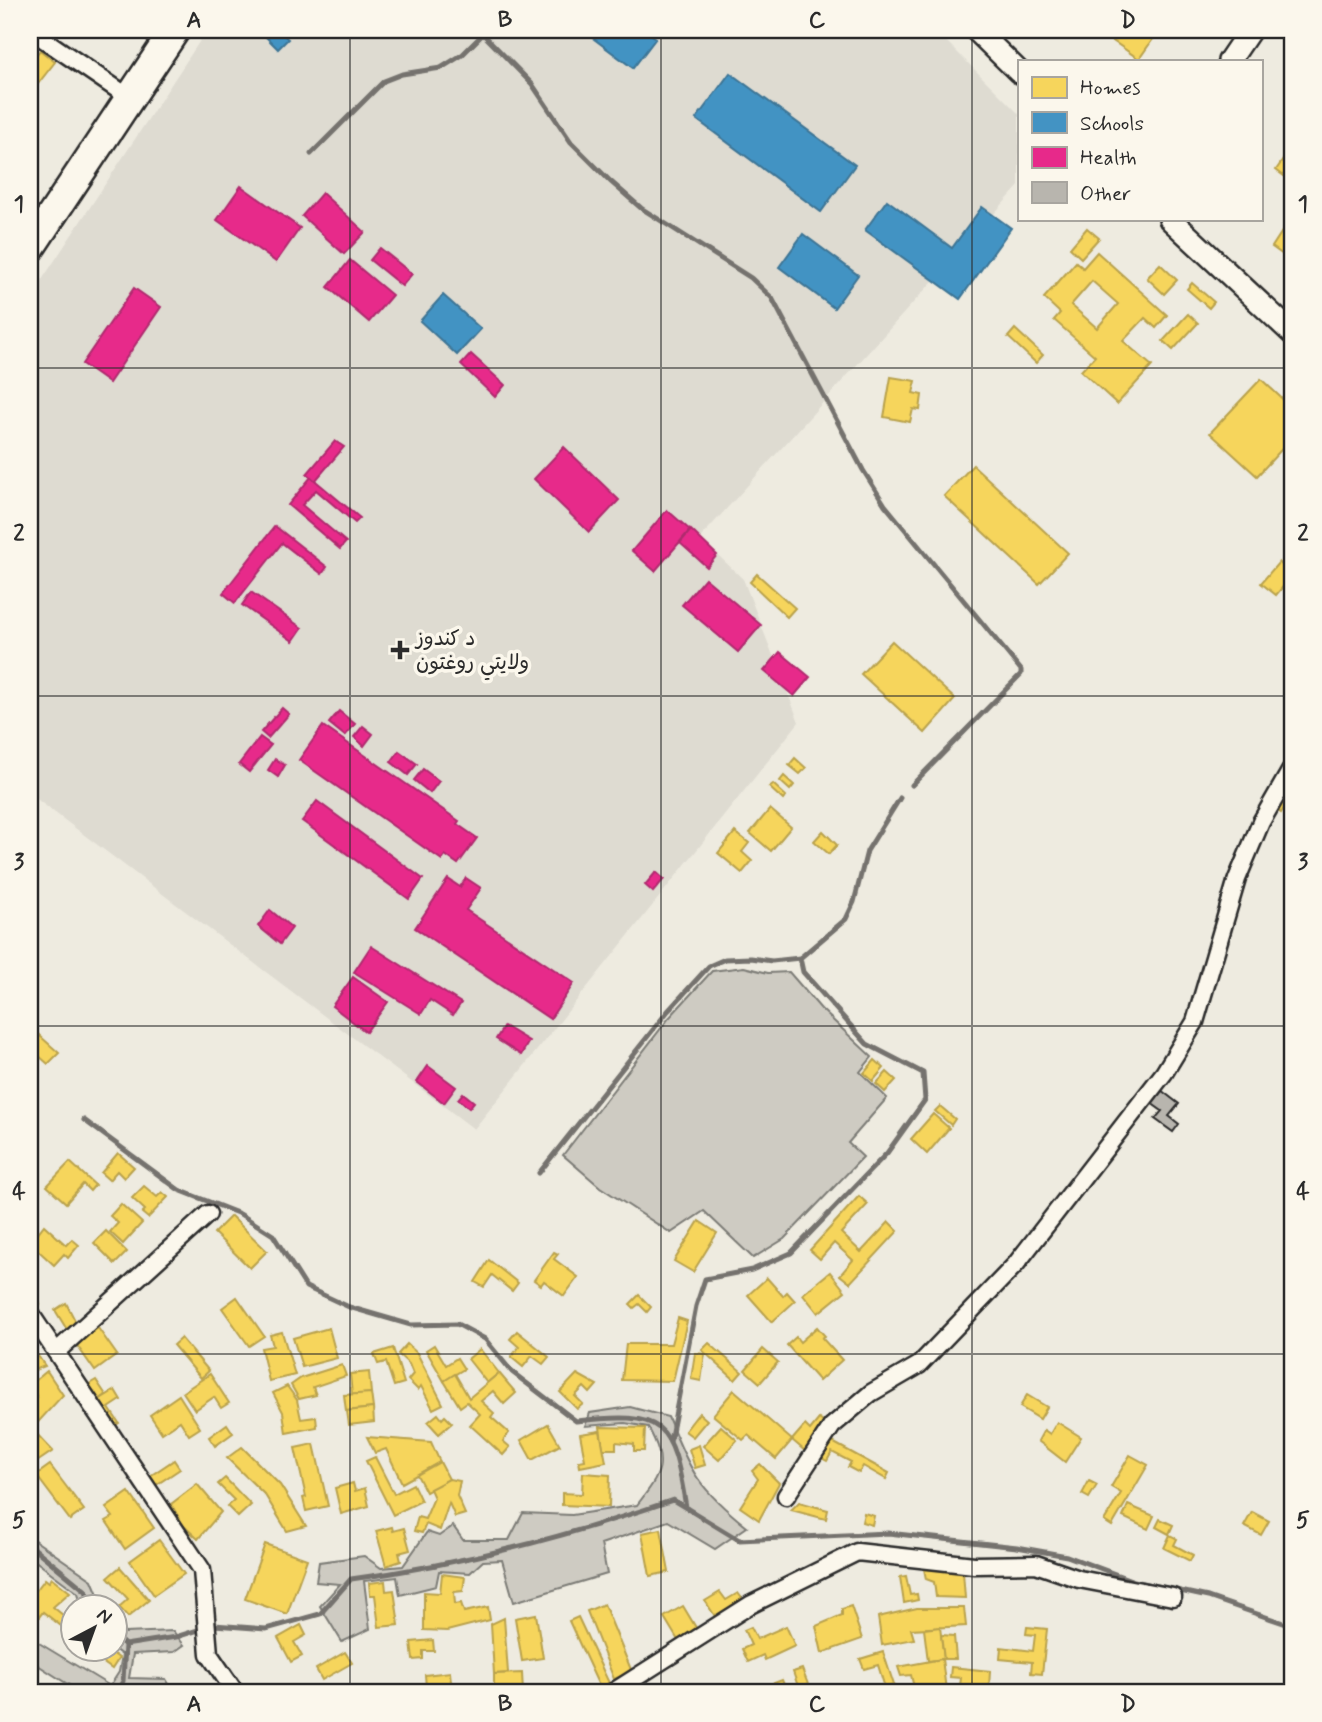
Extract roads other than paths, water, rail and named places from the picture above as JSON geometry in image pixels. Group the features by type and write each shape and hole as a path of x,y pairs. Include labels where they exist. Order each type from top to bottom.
{"highway":[{"path":"30,248 175,30"}],"street":[{"path":"30,30 130,98"},
{"path":"976,30 1018,71"},
{"path":"1230,60 1250,30"},
{"path":"1171,220 1292,333"},
{"path":"786,1496 832,1426 871,1393 919,1365 1016,1264 1164,1073 1195,1022 1237,879 1261,822 1292,768"},
{"path":"56,1352 208,1214"},
{"path":"30,1313 202,1570 209,1654 235,1692"},
{"path":"613,1692 750,1605 857,1552 974,1565 1036,1564 1079,1579 1173,1597"}],"waterway":[{"path":"311,154 384,81 402,74 441,68 462,55 487,30"},
{"path":"483,34 532,84 571,142 610,181 641,208 751,278 772,298 863,470 885,505 1021,670 1021,674 912,785"},
{"path":"670,1442 696,1306 705,1279 752,1270 791,1253 887,1153 925,1100 923,1073 867,1044 803,972 800,958 846,919 854,902 867,851 900,798"},
{"path":"539,1173 668,1011 709,966 725,959 751,958 772,961 800,958"},
{"path":"84,1120 179,1190 240,1214 273,1235 306,1287 349,1307 411,1325 457,1324 485,1339 512,1372 576,1421 629,1418 646,1421 659,1428 669,1439 675,1456 686,1507"},
{"path":"130,1644 176,1637 214,1625 266,1629 320,1614 351,1579 433,1566 514,1548 673,1500 739,1540 888,1533 1017,1547 1067,1556 1134,1581 1208,1597 1292,1626"},
{"path":"30,1545 86,1592"},
{"path":"117,1692 123,1681 124,1662"}],"place":[{"name":"د کندوز ولایتي روغتون","path":"400,650"}]}
